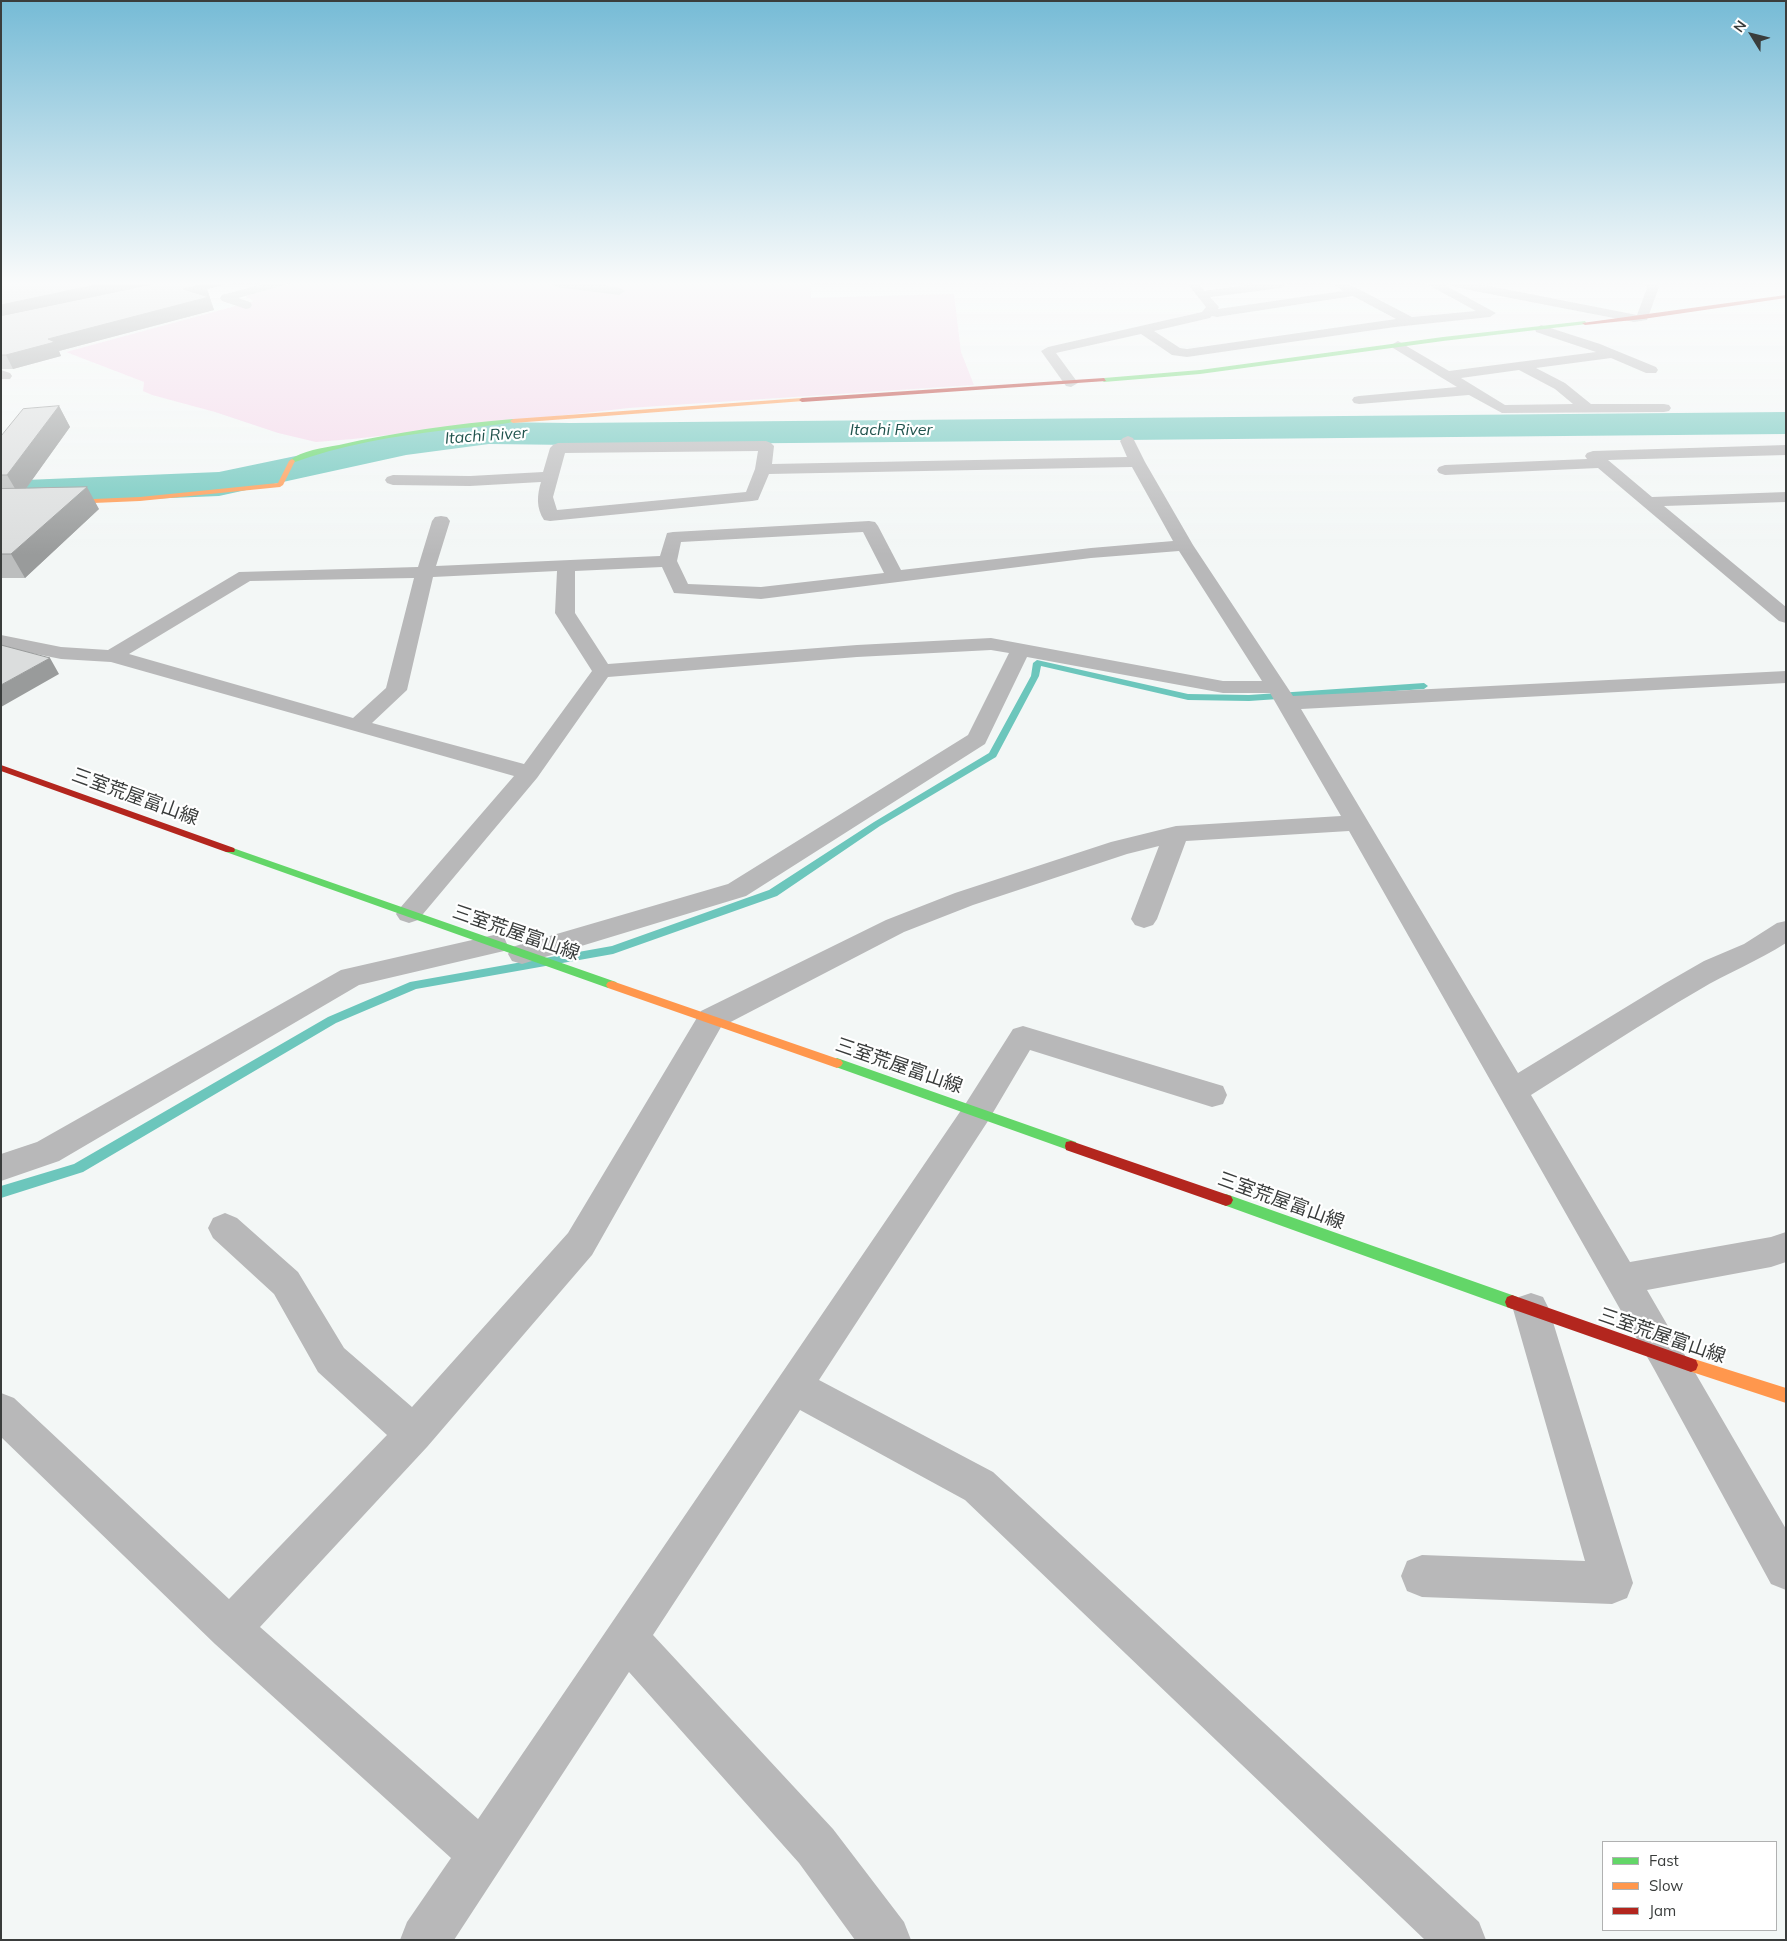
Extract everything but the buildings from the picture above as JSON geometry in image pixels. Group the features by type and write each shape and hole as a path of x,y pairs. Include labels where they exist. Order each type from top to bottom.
{"street":[{"path":"1064,374 1071,383"},
{"path":"1,505 94,503 223,494 280,485 293,460 312,453 361,441 477,424 630,411 1071,383 1167,374"},
{"path":"1448,375 1460,374"},
{"path":"1536,374 1560,386 1587,408"},
{"path":"1448,375 1502,409 1664,408"},
{"path":"1360,400 1472,390"},
{"path":"1128,441 1137,462 1184,545 1281,695 1356,823 1667,1357 1786,1569"},
{"path":"766,446 763,469 752,496 550,516 545,497 550,477 558,448 766,446"},
{"path":"1786,450 1593,456 1786,617"},
{"path":"763,469 1137,462"},
{"path":"1445,470 1601,463"},
{"path":"392,480 470,481 550,477"},
{"path":"1648,502 1786,497"},
{"path":"358,726 396,690 425,572 442,521"},
{"path":"895,576 869,526 673,537 668,561 681,589 761,593 1091,553 1184,545"},
{"path":"112,656 246,576 425,572 668,561"},
{"path":"566,566 565,613 602,671"},
{"path":"1,641 62,654 112,656 529,773"},
{"path":"409,914 529,773 602,671 857,651 991,644 1223,687 1251,688 1281,695 1786,677"},
{"path":"522,954 737,890 976,739 1021,649"},
{"name":"三室荒屋富山線","path":"1,768 522,954 977,1112 1667,1357 1786,1396"},
{"path":"230,1629 414,1434 580,1244 711,1020 896,926 964,899 1120,848 1176,834 1356,823"},
{"path":"1144,919 1176,834"},
{"path":"1512,1092 1674,990 1714,968 1754,951 1786,930"},
{"path":"1,1168 48,1152 351,977 494,944"},
{"path":"425,1940 977,1112 1023,1037 1212,1095"},
{"path":"225,1228 286,1283 331,1360 414,1434"},
{"path":"1620,1279 1771,1252 1786,1247"},
{"path":"1422,1576 1612,1583 1531,1309"},
{"path":"794,1387 979,1486 1461,1940"},
{"path":"1,1411 230,1629 482,1854"},
{"path":"627,1638 816,1846 886,1940"}],"shaded area":[{"path":"122,374 970,374 974,385 629,408 316,442 278,433 215,412 152,395 143,391 144,382"}],"waterway":[{"name":"Itachi River","path":"1,493 219,484 406,444 489,433 571,434 1786,423"},
{"path":"1,1192 78,1168 332,1020 414,985 613,950 773,893 877,824 993,755 1035,676 1037,663 1188,697 1249,698 1424,686"}],"traffic: fast":[{"path":"1104,380 1181,374"},
{"path":"292,461 301,456 354,443 445,428 513,421"},
{"path":"230,850 612,985"},
{"path":"837,1063 1071,1146"},
{"path":"1226,1200 1512,1302"}],"traffic: slow":[{"path":"513,421 802,400"},
{"path":"1,505 140,499 280,485 292,461"},
{"path":"612,985 837,1063"},
{"path":"1691,1365 1786,1396"}],"traffic: jam":[{"path":"802,400 1104,380"},
{"path":"1,768 230,850"},
{"path":"1071,1146 1226,1200"},
{"path":"1512,1302 1691,1365"}]}
